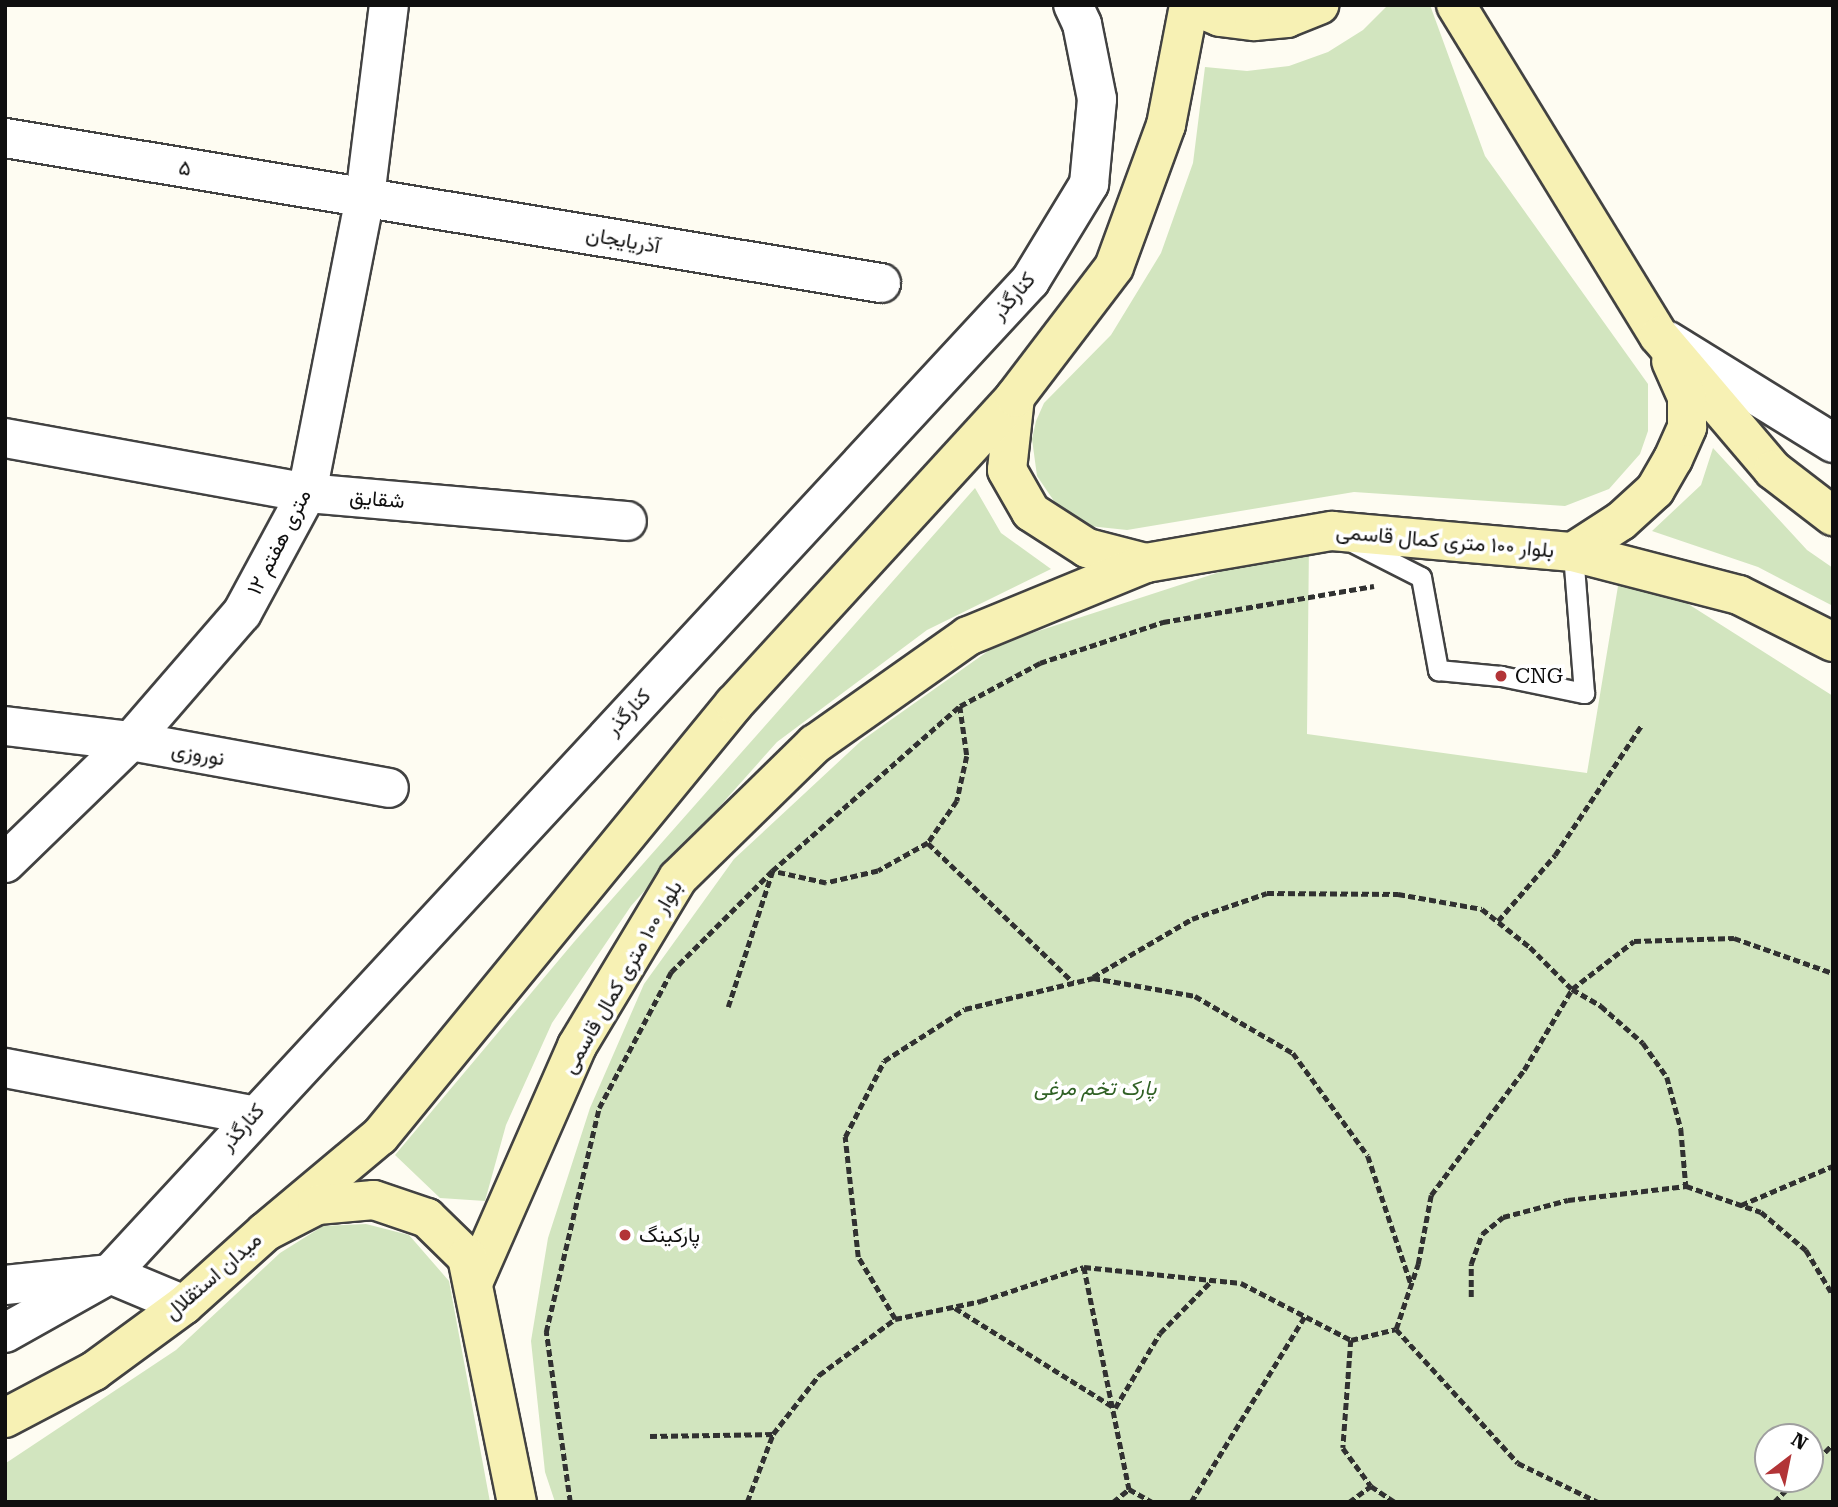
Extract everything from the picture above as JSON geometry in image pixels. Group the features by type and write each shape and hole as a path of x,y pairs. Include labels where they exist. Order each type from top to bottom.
{"main road":[{"path":"265,1232 380,1136 734,704 1015,397 1114,267 1160,148 1190,5 1220,17 1254,21 1287,18 1320,5"},
{"path":"1456,5 1659,336 1687,397 1687,428 1655,490 1621,521 1573,552"},
{"path":"1659,336 1773,470 1833,516"},
{"path":"1015,397 1007,470 1031,512 1087,548 1146,563"},
{"name":"بلوار ۱۰۰ متری کمال قاسمی","path":"473,1283 577,1045 678,878 815,744 968,636 1146,563 1332,531 1573,552 1739,595 1833,642"},
{"name":"میدان استقلال","path":"5,1418 94,1371 184,1305 265,1232 317,1205 374,1200 402,1206 450,1235 467,1257 517,1502"}],"street":[{"name":"۱۲ متری هفتم","path":"5,863 131,741 242,613 307,493 365,197 389,5"},
{"name":"کنارگذر","path":"5,1333 110,1273 252,1115 1030,281 1088,184 1097,99 1082,24 1073,5"},
{"name":"۵","path":"5,138 365,197"},
{"name":"آذریایجان","path":"365,197 881,283"},
{"path":"1659,336 1833,443"},
{"name":"شقایق","path":"5,438 307,493 627,521"},
{"name":"نوروزی","path":"5,726 131,741 389,788"},
{"path":"5,1068 252,1115"},
{"path":"5,1285 110,1273 184,1305"}],"lane":[{"path":"1332,531 1421,577 1438,670 1501,676 1584,693 1573,552"}],"path":[{"path":"570,1502 546,1332 599,1108 671,972 772,871 960,706 1040,663 1163,622 1374,586"},
{"path":"772,871 825,883 878,871 928,844 957,801 967,756 960,706"},
{"path":"1498,921 1555,855 1641,726"},
{"path":"928,844 1074,982"},
{"path":"728,1007 772,871"},
{"path":"895,1319 858,1257 845,1138 884,1061 965,1009 1093,978 1192,919 1267,893 1398,894 1482,909 1572,989 1601,1006 1643,1043 1667,1077 1681,1129 1686,1186"},
{"path":"1396,1329 1412,1284 1432,1195 1524,1070 1572,989 1634,940 1734,938 1833,973"},
{"path":"1093,978 1195,996 1293,1054 1368,1156 1412,1284"},
{"path":"1741,1205 1833,1166"},
{"path":"1471,1297 1471,1264 1482,1234 1503,1217 1568,1200 1686,1186 1761,1212 1806,1250 1833,1295"},
{"path":"747,1502 773,1434 819,1375 895,1319 954,1307 1084,1267 1241,1283 1351,1340 1396,1329"},
{"path":"1084,1267 1115,1408 1129,1489"},
{"path":"1115,1408 1160,1333 1212,1280"},
{"path":"954,1307 1115,1408"},
{"path":"1191,1502 1305,1316"},
{"path":"1396,1329 1518,1463 1598,1502"},
{"path":"1351,1340 1343,1448 1371,1486 1395,1502"},
{"path":"650,1436 773,1434"},
{"path":"1349,1502 1371,1486"},
{"path":"1113,1502 1129,1489"},
{"path":"1129,1489 1152,1502"}],"green space":[{"path":"1388,5 1430,5 1485,156 1648,384 1648,431 1640,454 1609,489 1565,506 1354,492 1127,530 1089,526 1072,518 1058,507 1037,476 1032,439 1036,421 1044,403 1111,335 1161,253 1193,163 1205,67 1247,71 1289,66 1328,52 1363,30"},
{"path":"1713,448 1807,550 1833,568 1833,606 1758,567 1652,531 1701,485"},
{"path":"975,488 1001,533 1051,569 927,630 777,742 631,906 552,1023 506,1125 485,1201 440,1198 395,1155 574,942"},
{"name":"پارک تخم مرغی","path":"1309,543 1307,734 1587,773 1622,562 1833,696 1833,1502 555,1502 545,1472 531,1341 548,1238 590,1108 644,984 734,859 861,741 998,644"},
{"path":"366,1224 409,1235 449,1281 490,1502 5,1502 6,1463 176,1350 280,1253 323,1226"}],"place":[{"name":"CNG","path":"1501,676"},
{"name":"پارکینگ","path":"625,1235"}]}
